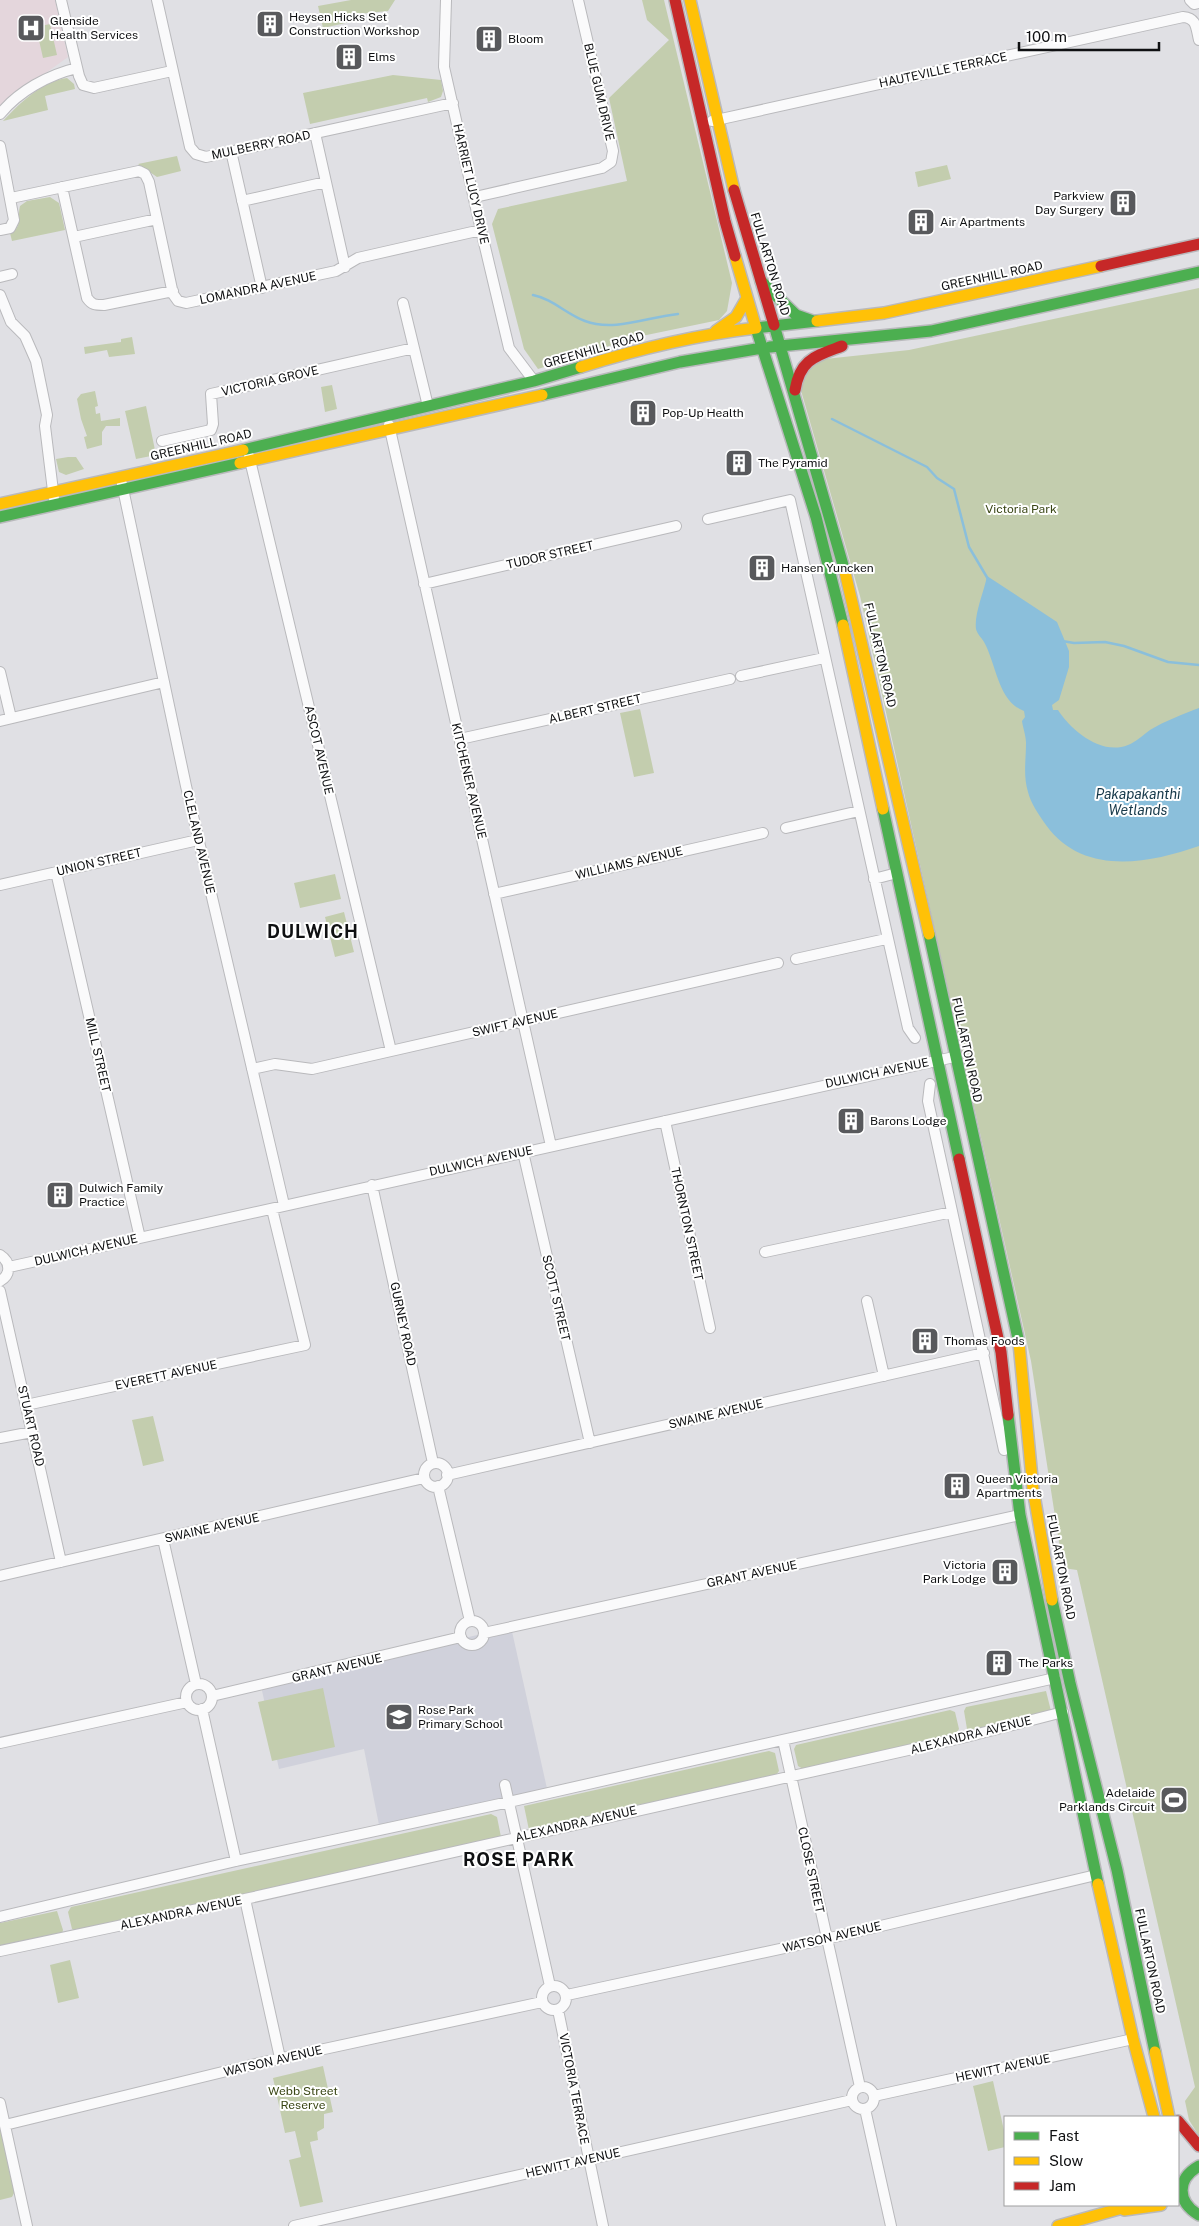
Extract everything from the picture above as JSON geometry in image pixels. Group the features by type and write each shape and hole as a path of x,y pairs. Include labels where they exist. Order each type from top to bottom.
{"main road":[{"path":"675,0 725,221 762,348 816,517 897,873 1001,1352 1020,1515 1096,1875 1133,2039 1154,2116"},
{"name":"FULLARTON ROAD","path":"690,0 736,198 795,391 853,598 1020,1350 1036,1511 1046,1571 1075,1705 1116,1870 1169,2116"},
{"name":"GREENHILL ROAD","path":"0,504 247,449 534,381 619,355 713,333 884,314 1199,244"},
{"path":"0,517 250,462 697,358 762,348 859,340 931,331 1199,272"},
{"path":"761,281 792,311 814,321"},
{"path":"713,333 736,317 747,298"},
{"path":"795,391 796,375 810,359 859,340"},
{"path":"897,873 914,869"},
{"path":"989,1299 1007,1295"},
{"path":"1020,1515 1036,1511"},
{"path":"1063,1712 1075,1705"},
{"path":"1096,1875 1116,1870"},
{"path":"1133,2039 1152,2034"},
{"path":"1161,2079 1176,2116"},
{"path":"1179,2123 1199,2146"},
{"path":"1186,2149 1199,2160"},
{"path":"1192,2226 1189,2209 1179,2184 1186,2174 1199,2166"},
{"path":"1058,2226 1130,2206"},
{"path":"1113,2212 1154,2206"}],"street":[{"name":"MULBERRY ROAD","path":"157,0 190,147 196,154 206,157 453,103"},
{"name":"HARRIET LUCY DRIVE","path":"446,0 444,67 481,230 509,348 534,381"},
{"name":"BLUE GUM DRIVE","path":"474,197 602,168 612,162 613,151 578,0"},
{"path":"65,1 77,68 83,85 94,88 172,71"},
{"name":"HAUTEVILLE TERRACE","path":"702,123 1183,17 1190,18 1195,22 1199,40"},
{"path":"0,114 13,100 55,74 77,68"},
{"path":"315,133 346,267"},
{"path":"0,146 14,216 13,224 10,228 0,230"},
{"path":"230,151 262,288"},
{"path":"11,198 62,187 139,171 145,174 149,182 173,291 95,306 87,298 62,187"},
{"path":"242,201 326,182"},
{"path":"74,237 157,219"},
{"name":"LOMANDRA AVENUE","path":"173,291 178,301 186,303 262,288 346,267 358,258 481,230"},
{"path":"0,277 12,274"},
{"path":"0,295 11,322 25,336 36,361 47,415 45,426 52,492 56,505"},
{"path":"403,303 428,406"},
{"name":"VICTORIA GROVE","path":"162,441 211,430 213,424 211,394 414,348"},
{"name":"KITCHENER AVENUE","path":"387,415 551,1146"},
{"name":"ASCOT AVENUE","path":"247,449 391,1051"},
{"name":"CLELAND AVENUE","path":"121,477 198,840 284,1205"},
{"path":"708,519 790,500 886,939 908,1028 915,1038"},
{"name":"TUDOR STREET","path":"424,584 676,526"},
{"name":"ALBERT STREET","path":"460,739 824,658"},
{"path":"0,672 11,718"},
{"path":"0,720 164,682"},
{"path":"786,828 859,811"},
{"name":"WILLIAMS AVENUE","path":"494,894 763,833"},
{"name":"UNION STREET","path":"0,885 198,840"},
{"name":"MILL STREET","path":"56,872 140,1238"},
{"path":"874,878 897,873"},
{"path":"796,959 886,939"},
{"name":"SWIFT AVENUE","path":"252,1070 275,1064 312,1069 778,964"},
{"name":"DULWICH AVENUE","path":"9,1267 954,1056"},
{"path":"930,1084 928,1100 1004,1450"},
{"name":"THORNTON STREET","path":"665,1121 710,1328"},
{"name":"SCOTT STREET","path":"523,1152 590,1443"},
{"name":"GURNEY ROAD","path":"372,1185 433,1463"},
{"name":"EVERETT AVENUE","path":"26,1405 305,1345 272,1208"},
{"path":"765,1252 952,1212"},
{"path":"0,1255 6,1260 9,1267 7,1275 0,1282"},
{"name":"STUART ROAD","path":"0,1291 61,1562"},
{"path":"972,1302 989,1299"},
{"path":"867,1301 884,1376"},
{"name":"SWAINE AVENUE","path":"448,1475 984,1353"},
{"path":"0,1438 32,1432"},
{"path":"433,1463 445,1467 448,1475 445,1482 438,1486 430,1485 424,1478 425,1470 433,1463"},
{"name":"SWAINE AVENUE","path":"0,1576 424,1478"},
{"path":"438,1486 470,1621"},
{"name":"GRANT AVENUE","path":"484,1633 1020,1515"},
{"path":"164,1539 196,1684"},
{"path":"470,1621 481,1625 484,1633 481,1641 473,1645 465,1643 461,1637 461,1629 470,1621"},
{"name":"GRANT AVENUE","path":"212,1696 461,1637"},
{"path":"0,1917 236,1861 508,1802 1055,1678"},
{"path":"196,1684 209,1688 212,1696 209,1704 202,1709 193,1708 187,1702 188,1689 196,1684"},
{"path":"0,1743 187,1702"},
{"path":"202,1709 236,1861"},
{"name":"ALEXANDRA AVENUE","path":"0,1951 245,1899 966,1737 1063,1712"},
{"name":"CLOSE STREET","path":"783,1740 860,2087"},
{"path":"504,1785 550,1986"},
{"name":"WATSON AVENUE","path":"567,1996 1096,1875"},
{"path":"245,1899 280,2058"},
{"path":"550,1986 562,1988 567,1996 565,2005 558,2010 547,2009 542,2002 543,1992 550,1986"},
{"name":"WATSON AVENUE","path":"5,2125 280,2058 542,2002"},
{"name":"VICTORIA TERRACE","path":"558,2010 603,2226"},
{"name":"HEWITT AVENUE","path":"874,2096 1133,2039"},
{"path":"860,2087 868,2088 874,2096 872,2104 865,2108 857,2108 852,2100 853,2093 860,2087"},
{"name":"HEWITT AVENUE","path":"294,2226 852,2100"},
{"path":"0,2104 27,2226"},
{"path":"865,2108 891,2226"}],"shaded area":[{"name":"Glenside Health Services","path":"0,0 55,0 68,57 0,106"},
{"name":"Rose Park Primary School","path":"511,1627 548,1793 380,1830 364,1749 279,1769 261,1686"}],"green space":[{"path":"351,0 395,0 388,11 358,14 359,20 323,28 318,6"},
{"path":"642,0 664,0 732,283 727,311 719,320 637,337 538,369 524,349 492,224 498,209 627,181 609,98 669,40 647,20"},
{"path":"50,24 57,55 43,58 36,27"},
{"path":"393,75 441,80 443,91 441,97 428,102 427,98 310,124 303,93"},
{"path":"67,78 74,84 75,89 45,96 48,110 3,121 40,88"},
{"path":"177,156 181,171 157,177 138,164"},
{"path":"947,165 951,179 918,187 915,172"},
{"path":"50,197 59,203 65,230 12,241 10,233 17,228 20,206 27,201"},
{"name":"Victoria Park","path":"1199,288 1199,2136 1189,2120 1185,2101 1195,2087 1077,1570 1063,1568 1031,1361 860,596 800,387 804,372 825,359 909,350"},
{"path":"132,337 135,354 109,357 107,350 85,354 84,347 121,342 121,339"},
{"path":"332,385 337,409 325,412 321,387"},
{"path":"95,391 98,406 95,407 96,414 100,413 101,421 120,418 120,426 106,426 102,432 102,445 87,449 84,437 87,436 77,399 81,394"},
{"path":"146,406 156,455 136,459 125,411"},
{"path":"76,457 84,469 66,475 59,472 56,459"},
{"path":"640,709 654,773 634,777 620,713"},
{"path":"335,874 341,899 300,908 294,883"},
{"path":"344,912 354,952 335,957 325,917"},
{"path":"153,1416 164,1461 143,1466 132,1420"},
{"path":"323,1688 335,1747 272,1761 258,1702"},
{"path":"1046,1691 1051,1711 971,1732 967,1729 964,1711 966,1707"},
{"path":"950,1710 955,1712 959,1729 955,1735 803,1769 798,1766 794,1749 796,1745"},
{"path":"769,1751 775,1753 779,1771 776,1775 529,1830 524,1806"},
{"path":"491,1814 497,1817 501,1837 77,1932 72,1929 68,1912 71,1907"},
{"path":"57,1911 63,1930 62,1934 0,1949 0,1923"},
{"path":"70,1960 79,1998 58,2003 50,1965"},
{"name":"Webb Street Reserve","path":"323,2066 333,2112 324,2114 324,2128 317,2132 318,2140 310,2142 323,2202 300,2207 289,2160 301,2157 295,2131 285,2133 273,2078"},
{"path":"993,2081 1004,2130 1004,2147 988,2151 973,2086"},
{"path":"0,2119 15,2191 12,2197 0,2200"}],"water":[{"name":"Pakapakanthi Wetlands","path":"987,576 1057,622 1069,651 1069,667 1059,700 1052,705 1053,710 1058,710 1079,733 1088,739 1108,747 1128,745 1150,730 1199,708 1199,846 1137,861 1097,859 1078,852 1061,841 1046,825 1033,805 1026,786 1026,740 1022,721 1025,717 1024,711 1015,706 1003,691 988,651 976,629 978,610"}],"waterway":[{"path":"533,295 547,300 578,318 596,324 631,323 678,314"},
{"path":"832,419 927,467 937,478 954,489 969,547 988,579"},
{"path":"1062,641 1074,643 1105,642 1124,646 1168,662 1199,665"}],"traffic: fast":[{"path":"770,347 931,331 1199,272"},
{"path":"761,281 796,315 813,321"},
{"path":"817,321 756,328 816,517 843,625"},
{"path":"774,325 845,572"},
{"path":"542,395 680,362 762,348"},
{"path":"243,450 534,381 581,367"},
{"path":"0,517 240,463"},
{"path":"883,809 959,1159"},
{"path":"929,934 1019,1343"},
{"path":"1008,1415 1020,1515 1098,1884"},
{"path":"1052,1600 1070,1683 1117,1870 1155,2052"},
{"path":"1199,2166 1186,2177 1182,2190 1186,2204 1199,2215"}],"traffic: slow":[{"path":"690,0 734,190"},
{"path":"735,256 756,328"},
{"path":"817,321 884,313 1101,266"},
{"path":"716,331 736,317 747,298"},
{"path":"581,367 667,343 756,328"},
{"path":"240,463 542,395"},
{"path":"0,504 243,450"},
{"path":"845,572 929,934"},
{"path":"843,625 883,809"},
{"path":"1019,1343 1033,1489 1052,1600"},
{"path":"1098,1884 1133,2039 1154,2116"},
{"path":"1155,2052 1169,2116"},
{"path":"1058,2226 1129,2206"},
{"path":"1124,2210 1154,2206"}],"traffic: jam":[{"path":"675,0 725,221 735,256"},
{"path":"734,190 774,325"},
{"path":"1101,266 1199,244"},
{"path":"795,390 797,380 805,365 817,356 842,346"},
{"path":"959,1159 1001,1352 1008,1415"},
{"path":"1179,2122 1199,2146"}],"place":[{"name":"Heysen Hicks Set Construction Workshop","path":"270,24"},
{"name":"Glenside Health Services","path":"31,28"},
{"name":"Bloom","path":"489,39"},
{"name":"Elms","path":"349,57"},
{"name":"Parkview Day Surgery","path":"1123,203"},
{"name":"Air Apartments","path":"921,222"},
{"name":"Pop-Up Health","path":"643,413"},
{"name":"The Pyramid","path":"739,463"},
{"name":"Hansen Yuncken","path":"762,568"},
{"name":"Barons Lodge","path":"851,1121"},
{"name":"Dulwich Family Practice","path":"60,1195"},
{"name":"Thomas Foods","path":"925,1341"},
{"name":"Queen Victoria Apartments","path":"957,1486"},
{"name":"Victoria Park Lodge","path":"1005,1572"},
{"name":"The Parks","path":"999,1663"},
{"name":"Rose Park Primary School","path":"399,1717"},
{"name":"Adelaide Parklands Circuit","path":"1174,1800"}],"district":[{"name":"DULWICH","path":"313,932"},
{"name":"ROSE PARK","path":"519,1860"}]}
